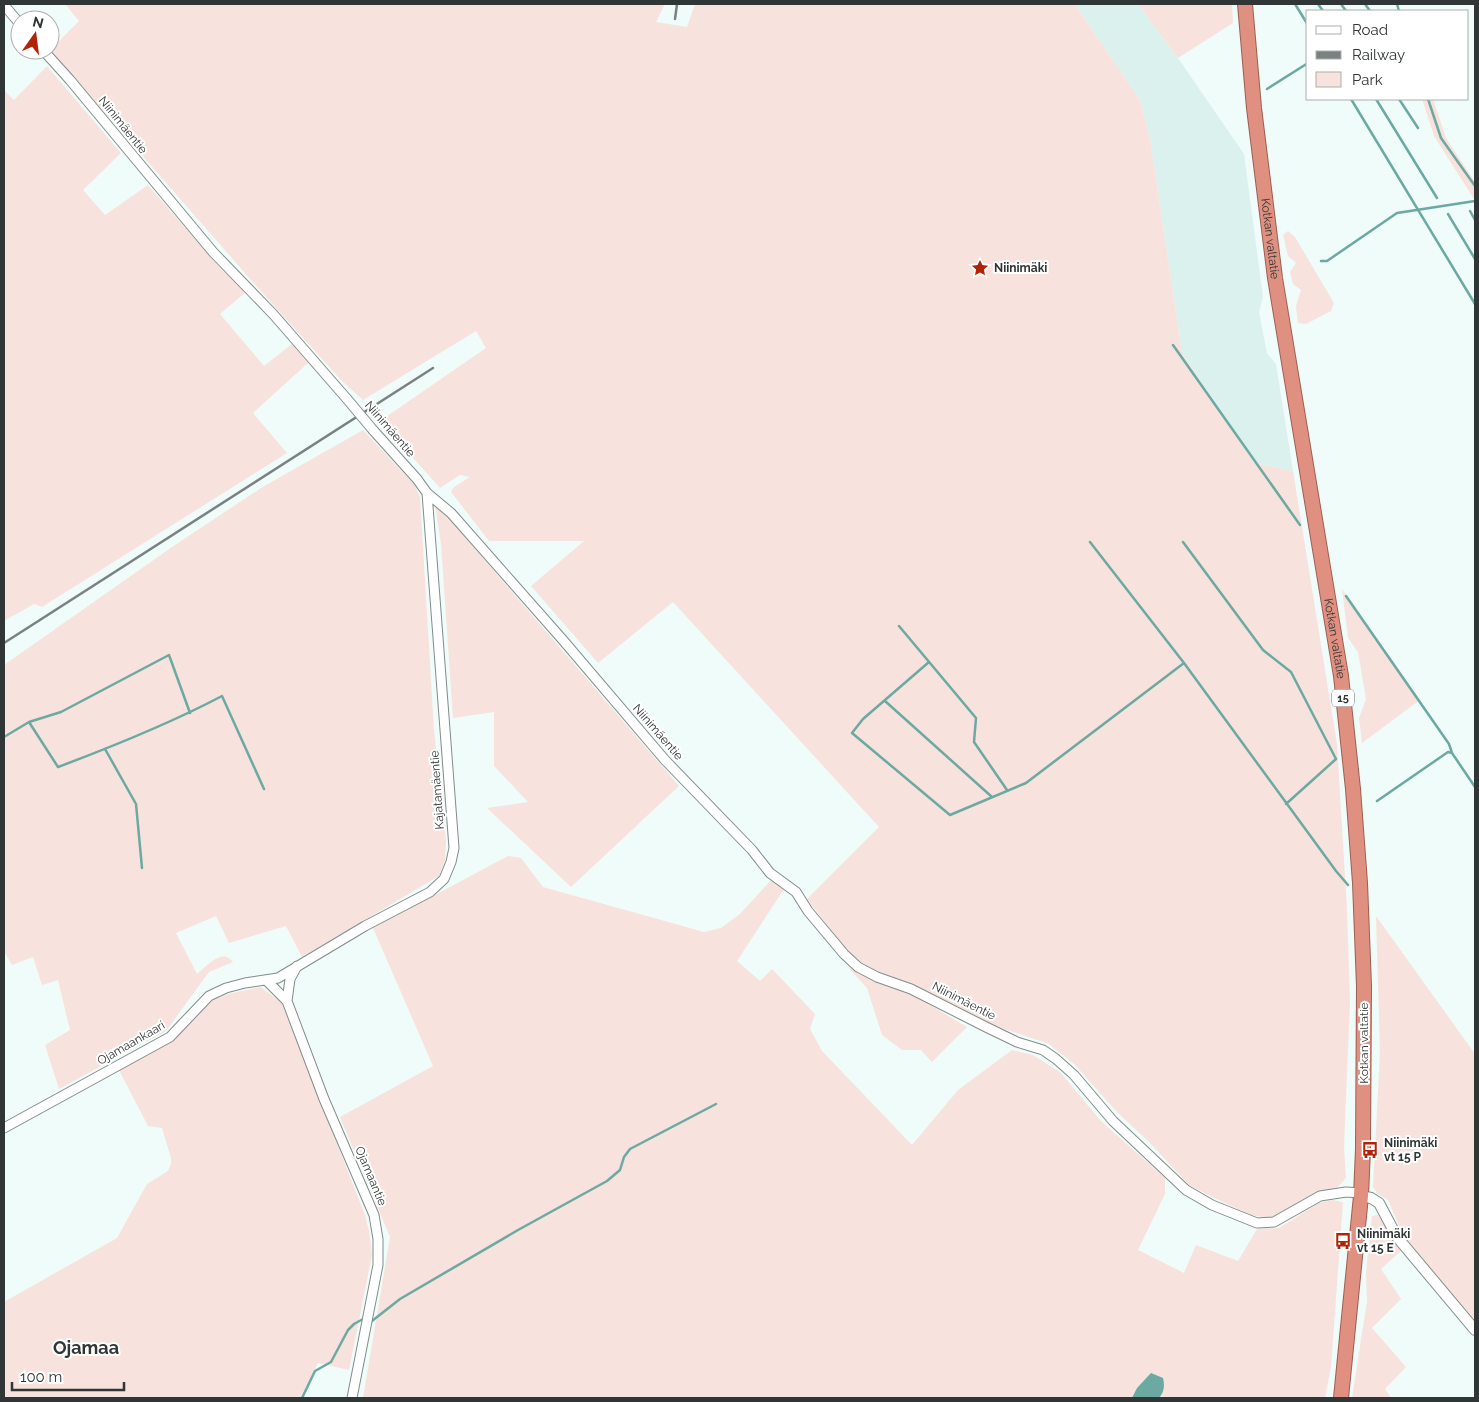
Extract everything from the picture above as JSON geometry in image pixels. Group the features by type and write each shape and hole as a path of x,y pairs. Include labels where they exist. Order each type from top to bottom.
{"highway":[{"name":"Kotkan valtatie","path":"1245,4 1255,117 1274,269 1340,676 1353,789 1360,883 1364,986 1364,1103 1361,1194 1340,1398"}],"street":[{"name":"Niinimäentie","path":"52,60 213,252 273,314 427,492 451,513 666,760 752,850 770,873 796,892 808,911 844,954 858,967 878,977 911,989 1017,1042 1043,1050 1049,1054 1074,1075 1113,1121 1186,1190 1212,1204 1257,1223 1274,1222 1320,1196 1346,1192 1361,1194"},
{"name":"Kajatamäentie","path":"266,980 278,978 365,926 430,892 444,879 451,862 454,848 427,492"},
{"path":"287,1001 290,980 297,966"},
{"name":"Ojamaantie","path":"266,980 287,1001 324,1099 374,1215 378,1239 378,1265 352,1398"},
{"name":"Ojamaankaari","path":"4,1128 170,1037 209,996 234,986 266,980"},
{"path":"1361,1194 1379,1203 1397,1237 1475,1330"}],"shaded area":[{"path":"1075,4 1138,4 1178,58 1244,154 1263,297 1259,312 1267,353 1276,364 1293,471 1254,463 1182,353 1150,139 1140,100"}],"green space":[{"path":"65,4 665,4 656,22 687,27 695,4 1075,4 1140,100 1150,139 1182,353 1254,463 1293,471 1337,744 1347,909 1350,1002 1344,1147 1346,1178 1338,1187 1317,1193 1273,1219 1251,1215 1208,1195 1189,1185 1149,1142 1117,1112 1074,1064 1049,1044 990,1024 911,984 871,969 849,953 807,899 879,827 673,602 598,663 531,586 584,541 489,541 451,492 454,487 470,477 460,475 440,488 380,421 486,348 476,331 363,400 341,380 258,288 59,60 60,40 79,21"},
{"path":"1138,4 1232,4 1233,23 1178,58"},
{"path":"47,66 121,153 83,190 105,215 148,185 221,269 246,292 220,314 264,366 292,344 308,363 253,413 287,453 42,607 34,604 4,621 4,90 14,100"},
{"path":"1422,100 1433,100 1446,138 1475,182 1475,199 1474,199 1434,136"},
{"path":"1288,231 1295,237 1334,303 1331,311 1306,324 1298,323 1296,306 1301,290 1293,284 1290,272 1296,263 1288,256 1283,235"},
{"path":"363,430 414,484 420,497 434,730 446,841 445,860 439,876 302,957 286,926 229,943 216,916 176,933 197,974 219,957 229,958 233,962 209,972 166,1031 59,1089 45,1045 70,1030 58,980 42,985 33,957 12,965 4,951 4,665 172,547 261,488"},
{"path":"435,505 441,506 470,543 679,786 571,887 487,808 528,802 494,766 494,712 453,718 441,544"},
{"path":"1342,589 1420,700 1362,743 1359,718 1366,699 1358,652 1348,638"},
{"path":"508,856 521,858 543,887 704,932 721,928 740,914 772,879 784,889 737,961 760,981 772,969 815,1014 810,1029 822,1051 912,1145 958,1090 1012,1050 1033,1055 1061,1073 1101,1121 1165,1178 1165,1194 1138,1250 1184,1273 1196,1245 1238,1261 1257,1229 1279,1228 1319,1203 1332,1200 1343,1202 1331,1367 1325,1398 363,1398 390,1237 340,1117 433,1066 373,928"},
{"path":"1376,916 1475,1054 1475,1321 1403,1235 1388,1200 1377,1193 1373,1187 1380,1052"},
{"path":"847,966 872,980 908,992 967,1027 932,1062 921,1050 902,1050 882,1035 867,988"},
{"path":"261,987 282,1003 365,1215 369,1231 372,1255 349,1370 318,1363 300,1398 4,1398 4,1302 117,1238 147,1184 168,1171 171,1164 162,1128 148,1126 119,1070 173,1040 182,1028 214,999"},
{"path":"1378,1215 1402,1250 1381,1269 1401,1299 1372,1328 1406,1367 1385,1389 1391,1398 1352,1398 1367,1301 1366,1272 1372,1216"}],"water":[{"path":"1151,1373 1163,1378 1164,1389 1159,1398 1132,1398 1137,1388"}],"waterway":[{"path":"1295,4 1306,22"},
{"path":"1318,4 1322,10"},
{"path":"1341,4 1345,10"},
{"path":"1365,4 1369,10"},
{"path":"1397,4 1399,10"},
{"path":"1267,89 1306,64"},
{"path":"1352,100 1475,304"},
{"path":"1377,100 1437,198"},
{"path":"1400,100 1418,128"},
{"path":"1428,100 1441,138 1475,186"},
{"path":"1321,261 1327,261 1397,213 1475,201"},
{"path":"1470,211 1475,220"},
{"path":"1448,214 1475,259"},
{"path":"1173,345 1300,525"},
{"path":"1090,542 1184,663 1348,885"},
{"path":"1183,542 1263,650 1291,672 1336,759 1286,804"},
{"path":"1346,596 1449,744 1452,753 1475,787"},
{"path":"899,626 976,718 974,742 1007,790"},
{"path":"4,737 29,722 61,712 169,655 190,713"},
{"path":"929,662 863,719 852,733 950,815 1026,783 1184,663"},
{"path":"29,722 58,767 141,734 222,696 264,789"},
{"path":"885,701 992,797"},
{"path":"105,749 136,804 142,868"},
{"path":"1377,801 1448,752 1452,753"},
{"path":"372,1321 400,1299 518,1230 607,1181 620,1170 624,1157 630,1149 716,1104"},
{"path":"302,1398 315,1371 331,1362 348,1330 363,1319"}],"railway":[{"path":"675,19 677,4"},
{"path":"4,643 433,368"}],"place":[{"name":"Niinimäki","path":"980,268"},
{"name":"Niinimäki vt 15 P","path":"1370,1150"},
{"name":"Niinimäki vt 15 E","path":"1343,1241"}],"district":[{"name":"Ojamaa","path":"86,1347"}]}
